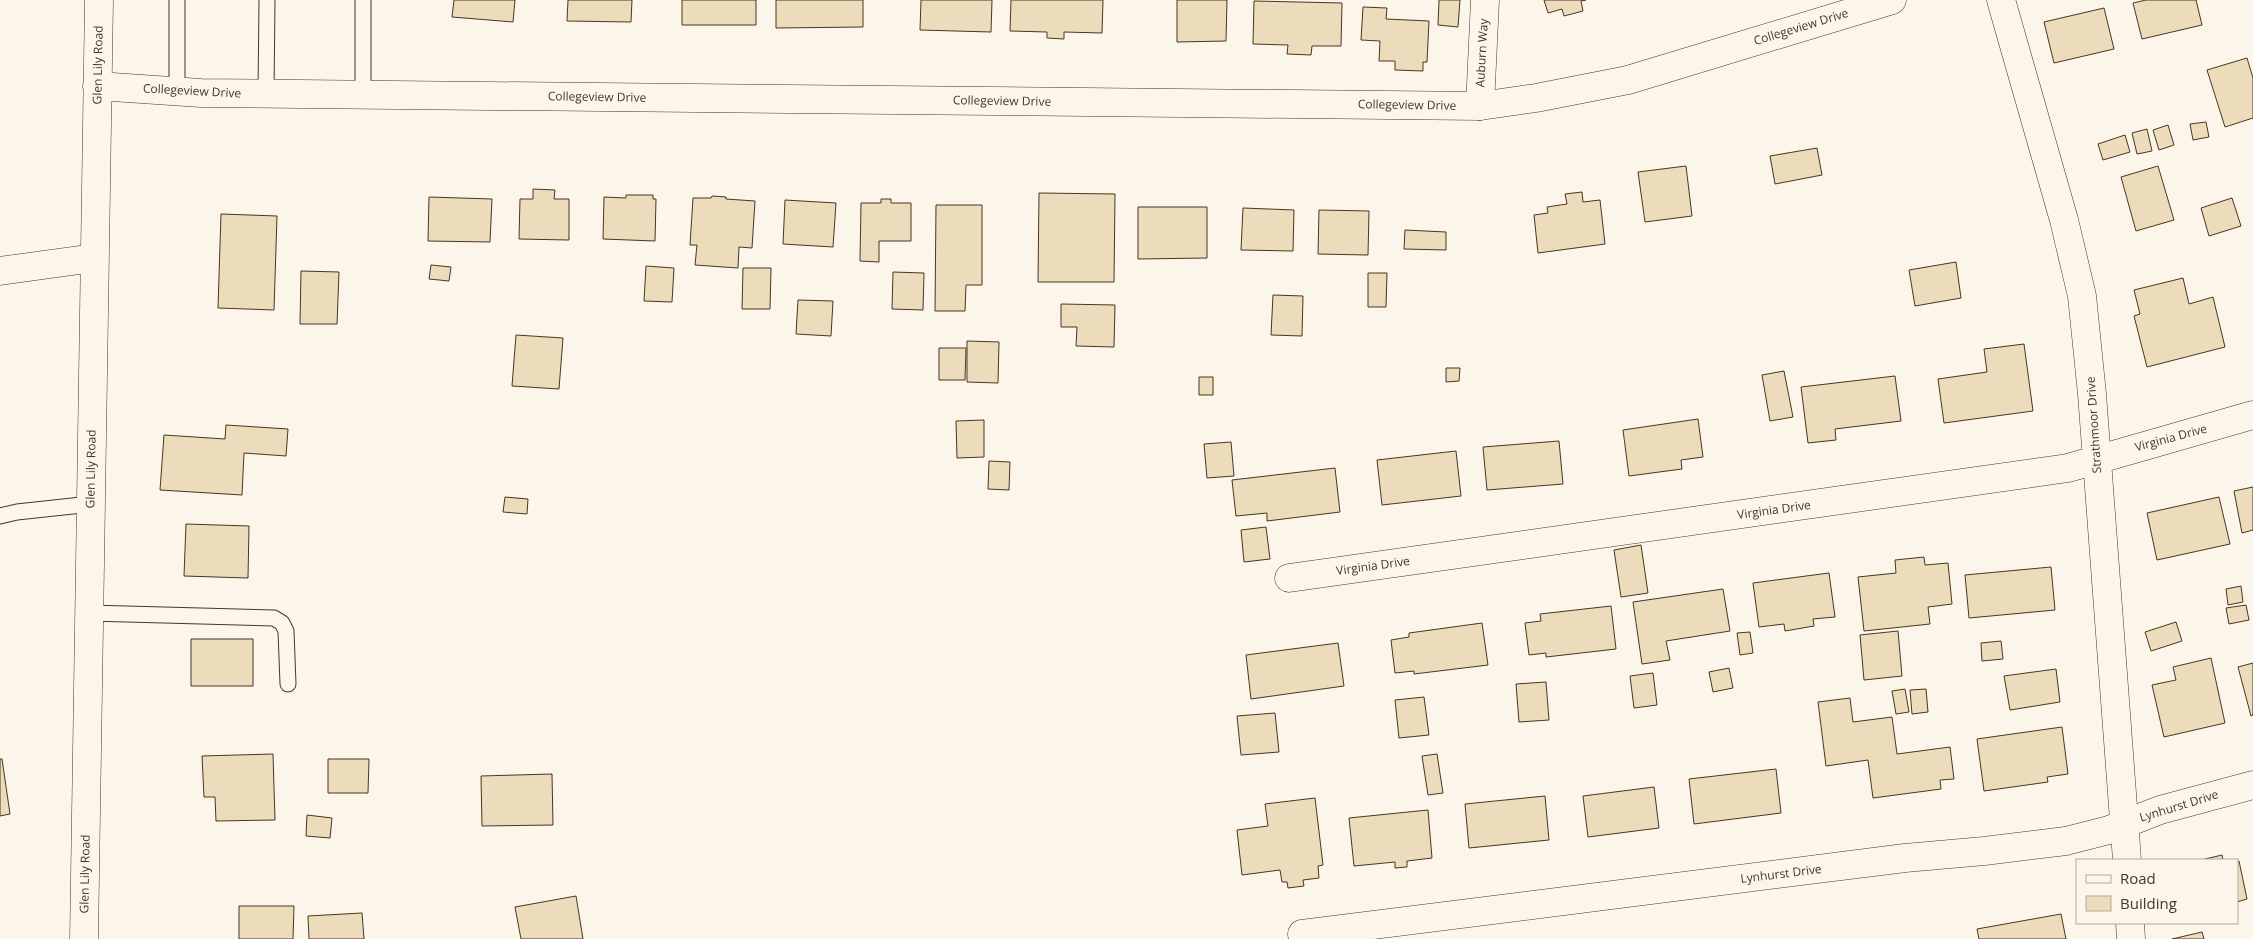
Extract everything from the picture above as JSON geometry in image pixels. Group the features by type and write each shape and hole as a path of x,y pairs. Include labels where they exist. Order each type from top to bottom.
{"street":[{"name":"Glen Lily Road","path":"84,939 99,0"},
{"name":"Auburn Way","path":"1480,106 1485,0"},
{"name":"Collegeview Drive","path":"98,86 266,94 1480,106 1536,98 1628,80 1892,0"},
{"name":"Strathmoor Drive","path":"2001,0 2062,211 2082,296 2127,859"},
{"path":"0,271 94,258"},
{"name":"Virginia Drive","path":"1289,578 2068,468 2253,416"},
{"name":"Lynhurst Drive","path":"1302,934 1905,858 2048,843 2090,836 2160,810 2253,785"},
{"path":"2130,924 2131,939"}],"lane":[{"path":"177,0 177,91"},
{"path":"266,94 267,0"},
{"path":"363,0 363,94"},
{"path":"0,516 17,512 91,504"},
{"path":"89,613 274,618 282,623 286,630 288,684"}],"building":[{"path":"454,0 515,0 513,22 452,17"},
{"path":"568,0 632,0 631,22 567,21"},
{"path":"682,0 756,0 756,25 682,25"},
{"path":"776,0 863,0 863,27 776,28"},
{"path":"921,0 992,0 991,32 920,30"},
{"path":"1011,0 1103,0 1102,33 1064,32 1064,39 1047,38 1047,32 1010,31"},
{"path":"1177,0 1227,0 1226,41 1177,42"},
{"path":"1439,0 1460,0 1458,27 1438,25"},
{"path":"1544,0 1586,0 1581,1 1583,11 1564,16 1562,9 1548,13"},
{"path":"2146,0 2196,0 2202,25 2142,39 2133,3"},
{"path":"1254,1 1342,3 1341,46 1312,46 1311,55 1287,54 1288,45 1253,44"},
{"path":"1363,7 1387,8 1386,19 1429,21 1427,62 1423,62 1423,71 1395,70 1395,61 1379,61 1380,41 1361,40"},
{"path":"2104,8 2114,49 2054,63 2044,22"},
{"path":"2247,58 2253,78 2253,118 2225,127 2207,70"},
{"path":"2206,122 2209,137 2193,140 2190,124"},
{"path":"2168,125 2174,145 2159,150 2153,130"},
{"path":"2147,129 2152,151 2137,154 2132,133"},
{"path":"2125,135 2130,152 2103,160 2098,144"},
{"path":"1817,148 1822,175 1775,184 1770,156"},
{"path":"1686,166 1692,216 1645,222 1638,172"},
{"path":"2158,166 2174,220 2136,231 2121,177"},
{"path":"533,189 555,190 554,199 569,199 569,240 519,239 520,199 533,199"},
{"path":"1582,192 1583,202 1600,200 1605,244 1538,253 1534,215 1548,213 1547,207 1567,204 1565,194"},
{"path":"1039,193 1115,194 1114,282 1038,282"},
{"path":"626,195 653,195 653,199 656,199 655,241 603,239 604,197 626,198"},
{"path":"712,196 755,201 752,248 739,247 738,268 695,265 697,245 690,245 693,198 711,198"},
{"path":"429,197 492,199 490,242 428,241"},
{"path":"2232,198 2241,226 2209,236 2201,208"},
{"path":"881,199 891,199 891,203 911,203 911,241 879,241 879,262 860,261 861,203 881,203"},
{"path":"785,200 836,203 833,247 783,244"},
{"path":"936,205 982,205 982,285 966,285 965,311 935,311"},
{"path":"1138,207 1207,207 1207,258 1138,259"},
{"path":"1243,208 1294,210 1293,251 1241,250"},
{"path":"1319,210 1369,211 1368,255 1318,254"},
{"path":"221,214 277,216 274,310 218,308"},
{"path":"1405,230 1446,232 1446,250 1404,249"},
{"path":"1956,262 1961,298 1915,306 1909,270"},
{"path":"431,265 451,267 449,281 429,279"},
{"path":"646,266 674,268 672,302 644,301"},
{"path":"743,268 771,268 770,309 742,309"},
{"path":"301,271 339,272 337,324 300,324"},
{"path":"893,272 924,273 923,310 892,309"},
{"path":"1368,273 1387,273 1386,307 1368,307"},
{"path":"2183,278 2189,304 2213,297 2225,347 2147,367 2134,316 2140,314 2134,290"},
{"path":"1273,295 1303,296 1302,336 1271,335"},
{"path":"798,300 833,301 831,336 796,334"},
{"path":"1061,304 1115,305 1114,347 1076,346 1077,327 1061,327"},
{"path":"516,335 563,338 559,389 512,386"},
{"path":"967,341 999,342 998,383 967,382"},
{"path":"2024,344 2033,411 1944,423 1938,379 1987,372 1984,349"},
{"path":"939,348 966,348 965,380 939,380"},
{"path":"1446,368 1460,368 1459,381 1446,382"},
{"path":"1784,371 1793,417 1770,421 1762,375"},
{"path":"1895,376 1901,421 1835,429 1836,440 1808,443 1801,387"},
{"path":"1199,377 1213,377 1213,395 1199,395"},
{"path":"1698,419 1703,457 1681,460 1682,469 1629,476 1623,430"},
{"path":"984,420 984,457 957,458 956,421"},
{"path":"226,425 288,429 286,456 244,453 242,495 160,490 164,435 225,439"},
{"path":"1559,441 1563,484 1487,490 1483,447"},
{"path":"1231,442 1234,476 1207,478 1204,444"},
{"path":"1456,451 1461,496 1382,505 1377,460"},
{"path":"989,461 1010,462 1009,490 988,489"},
{"path":"1335,468 1340,512 1267,521 1267,513 1236,516 1232,480"},
{"path":"2253,487 2253,530 2242,533 2234,491"},
{"path":"505,497 528,499 527,514 503,512"},
{"path":"2219,497 2230,544 2157,560 2147,513"},
{"path":"186,524 249,526 248,578 184,576"},
{"path":"1266,527 1270,559 1244,562 1241,530"},
{"path":"1641,545 1648,593 1621,597 1614,550"},
{"path":"1924,557 1925,565 1948,563 1952,604 1928,607 1930,624 1864,631 1858,577 1896,573 1895,560"},
{"path":"2051,567 2055,610 1969,618 1965,575"},
{"path":"1829,573 1835,617 1813,619 1814,626 1785,631 1784,624 1759,627 1753,583"},
{"path":"2241,586 2243,602 2228,605 2226,589"},
{"path":"1723,589 1730,631 1666,641 1670,660 1642,664 1633,602"},
{"path":"2246,605 2249,620 2229,624 2226,608"},
{"path":"1611,606 1616,649 1546,657 1546,653 1529,655 1525,623 1541,621 1540,614"},
{"path":"2176,622 2182,641 2151,651 2145,632"},
{"path":"1482,623 1488,665 1414,674 1414,671 1395,673 1391,640 1409,637 1409,633"},
{"path":"1898,631 1902,676 1864,680 1860,635"},
{"path":"1750,632 1753,653 1740,655 1737,633"},
{"path":"191,639 253,639 253,686 191,686"},
{"path":"2001,641 2003,659 1982,661 1981,643"},
{"path":"1338,643 1344,686 1251,699 1246,655"},
{"path":"2211,658 2225,723 2164,737 2152,685 2176,680 2173,667"},
{"path":"2253,663 2253,715 2251,716 2238,667"},
{"path":"1729,668 1733,688 1713,692 1709,672"},
{"path":"2056,669 2060,702 2010,710 2004,676"},
{"path":"1653,673 1657,705 1634,708 1630,676"},
{"path":"1546,682 1549,720 1519,722 1516,684"},
{"path":"1905,689 1909,712 1896,714 1892,691"},
{"path":"1926,689 1928,712 1912,714 1910,690"},
{"path":"1424,697 1429,735 1399,738 1395,700"},
{"path":"1850,698 1853,722 1892,717 1897,754 1950,747 1954,779 1940,780 1941,789 1873,798 1868,760 1826,766 1818,702"},
{"path":"1275,713 1279,752 1241,755 1237,716"},
{"path":"2062,727 2068,774 2047,777 2048,782 1984,791 1977,739"},
{"path":"273,754 275,820 216,821 215,797 204,797 202,756"},
{"path":"1437,754 1443,793 1428,795 1422,756"},
{"path":"0,759 2,759 10,814 0,816"},
{"path":"328,759 369,759 368,793 328,793"},
{"path":"1776,769 1781,813 1694,824 1689,779"},
{"path":"552,774 553,825 482,826 481,776"},
{"path":"1654,787 1659,828 1588,837 1583,796"},
{"path":"1545,796 1549,840 1469,848 1465,804"},
{"path":"1315,798 1323,865 1318,866 1319,878 1303,880 1304,886 1288,888 1287,882 1282,882 1280,870 1242,875 1237,830 1268,826 1265,804"},
{"path":"1428,810 1432,858 1407,861 1407,867 1395,868 1395,862 1354,866 1349,818"},
{"path":"307,815 332,818 330,838 306,836"},
{"path":"2222,855 2223,859 2205,859"},
{"path":"2238,862 2247,899 2238,902"},
{"path":"576,896 583,939 521,939 515,907"},
{"path":"239,906 294,906 293,939 239,939"},
{"path":"362,913 364,939 309,939 308,916"},
{"path":"2061,914 2066,939 1979,939 1977,929"},
{"path":"2202,932 2204,939 2172,939"}]}
